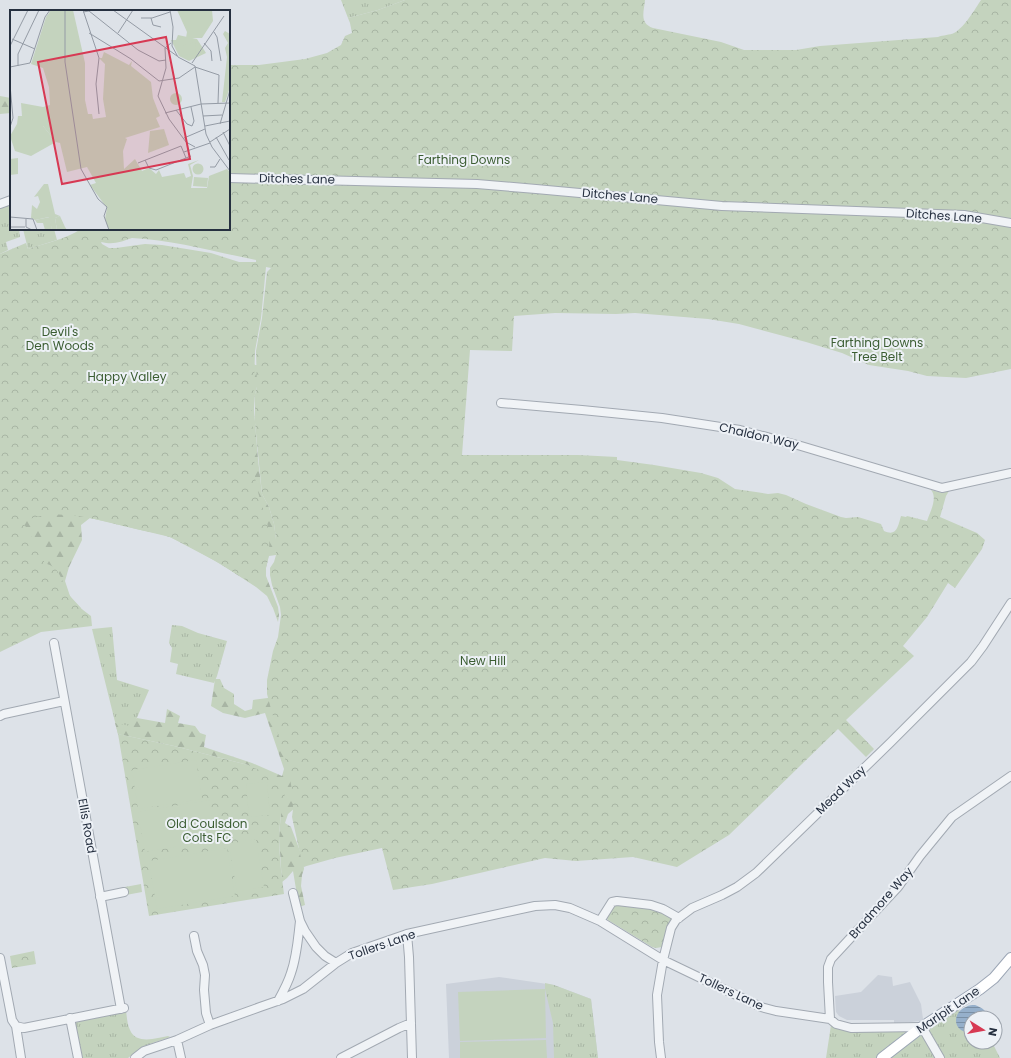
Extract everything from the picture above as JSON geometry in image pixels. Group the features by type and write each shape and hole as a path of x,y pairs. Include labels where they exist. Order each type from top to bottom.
{"main road":[{"name":"Marlpit Lane","path":"882,1058 922,1027 980,989 994,978 1011,958"}],"street":[{"name":"Ditches Lane","path":"230,178 477,184 722,206 964,215 1011,223"},
{"path":"0,204 10,200"},
{"name":"Chaldon Way","path":"501,403 655,418 740,430 801,446 942,488 1011,473"},
{"name":"Mead Way","path":"661,1058 657,995 663,960 671,928 676,920 692,908 722,896 737,888 756,873 971,662 1011,604"},
{"name":"Ellis Road","path":"54,643 100,897 122,1008 70,1018"},
{"path":"0,716 64,701"},
{"name":"Bradmore Way","path":"830,1019 828,967 831,960 898,887 920,856 952,817 1011,776"},
{"path":"100,897 124,892"},
{"path":"293,893 300,921 316,947 325,956 336,963"},
{"path":"600,921 612,902 617,901 651,905 663,909 679,918"},
{"name":"Tollers Lane","path":"135,1058 144,1051 177,1040 210,1025 260,1006 278,1001 303,989 336,963 352,953 407,934 535,906 555,905 570,908 600,921 663,960 761,1007 776,1011 830,1019 836,1024 851,1028 922,1027"},
{"path":"278,1001 290,977 294,964 300,921"},
{"path":"407,934 412,1058"},
{"path":"194,936 205,975 204,990 206,1013 210,1025"},
{"path":"0,958 2,986 12,1020 16,1026 22,1058"},
{"path":"16,1026 24,1028 70,1018 78,1058"},
{"path":"341,1058 411,1023"},
{"path":"922,1027 940,1058"},
{"path":"177,1040 181,1058"}],"shaded area":[{"path":"878,975 892,977 893,986 910,982 921,1004 923,1019 920,1021 894,1023 894,1020 847,1020 839,1016 836,1012 835,996 861,992"},
{"path":"499,977 554,985 591,999 598,1058 449,1058 446,984"}],"green space":[{"path":"341,0 405,0 378,10 348,18"},
{"path":"405,0 645,0 643,17 646,23 653,28 721,42 744,50 796,50 820,46 938,37 951,34 958,31 962,27 981,0 1011,0 1011,369 966,378 927,376 908,371 869,365 842,353 739,324 708,319 635,313 555,313 514,316 512,351 470,350 462,455 578,455 617,457 617,460 701,473 718,478 735,489 786,495 841,517 858,517 881,524 884,531 892,533 896,530 901,516 927,521 934,501 931,490 942,493 949,491 940,517 977,533 985,540 982,549 955,588 948,583 927,617 903,646 914,656 846,720 874,749 866,757 838,729 729,835 677,867 633,857 576,861 545,858 432,884 393,890 382,848 335,858 303,867 292,817 293,800 291,784 267,694 267,680 273,651 278,637 281,615 270,575 270,568 276,555 276,539 274,524 269,507 262,494 255,423 255,394 257,387 256,351 262,318 267,272 271,268 266,267 261,318 255,351 252,409 255,477 269,535 268,557 265,570 257,587 205,555 183,543 163,535 79,516 50,515 36,517 23,522 44,554 44,563 50,565 58,572 72,599 79,607 91,616 92,626 41,632 0,652 0,254 26,243 28,249 49,243 69,236 79,230 230,230 230,65 259,65 305,59 327,53 341,45 345,36 352,33 348,18 378,10","holes":["132,238 163,241 256,260 256,262 239,262 211,253 162,245 145,244 109,248 101,242 113,243"]},
{"path":"0,96 10,98 10,113 0,114"},
{"path":"10,203 10,230 19,230 20,237 6,242 8,250 0,254 0,207"},
{"path":"23,230 54,230 57,240 28,249"},
{"path":"251,360 255,365 400,435 508,473 257,387 254,409 262,494 269,507 274,524 276,539 276,555 269,556 266,567 266,576 278,607 278,622 267,596 219,563 170,537 90,518 81,525 82,540 69,567 65,581 70,596 81,608 75,617 0,502"},
{"path":"172,625 182,626 198,633 227,641 214,683 176,674 178,664 170,662 172,648 169,643"},
{"path":"112,627 117,680 149,690 129,736 118,734 92,629"},
{"path":"215,679 220,679 224,688 234,694 234,704 245,711 252,709 253,700 275,697 304,800 288,814 285,823 291,827 303,859 304,869 301,886 305,905 299,907 293,871 282,882 279,837 281,812 248,765 174,746 118,734 115,723 130,726 137,718 165,723 167,709 180,716 178,723 195,726 200,733 206,735 204,747 252,763 282,776 284,769 265,713 245,718 223,713 211,706"},
{"name":"Old Coulsdon Colts FC","path":"118,734 174,746 248,765 285,784 279,841 284,894 149,916"},
{"path":"196,760 202,799 138,809 132,770"},
{"path":"267,782 270,815 249,817 246,784"},
{"path":"209,800 216,840 145,852 138,812"},
{"path":"256,839 264,887 237,892 229,844"},
{"path":"227,848 235,896 157,909 149,861"},
{"path":"141,884 142,892 126,895 125,887"},
{"path":"617,903 652,908 672,917 673,920 662,947 652,947 608,920 607,918 612,905"},
{"path":"34,951 36,964 12,968 10,956"},
{"path":"545,983 591,999 598,1058 554,1058 553,1023"},
{"path":"545,989 546,1038 460,1041 458,992"},
{"path":"961,1005 957,1022 960,1029 963,1030 963,1050 996,1050 1000,1058 943,1058 930,1036 929,1031 935,1022"},
{"path":"126,1011 129,1028 133,1035 137,1038 153,1039 168,1036 170,1037 142,1047 128,1058 82,1058 75,1026 77,1020"},
{"path":"831,1025 847,1030 909,1030 876,1058 826,1058"},
{"path":"922,1033 938,1058 887,1058"},
{"path":"546,1040 547,1058 460,1058 460,1042"}],"water":[{"path":"969,1005 975,1005 984,1010 963,1010 962,1031 958,1027 956,1017 960,1011"}],"park label":[{"name":"Farthing Downs","path":"464,160"},
{"name":"Devil's Den Woods","path":"60,339"},
{"name":"Farthing Downs Tree Belt","path":"877,350"},
{"name":"Happy Valley","path":"127,377"},
{"name":"New Hill","path":"483,661"}]}
